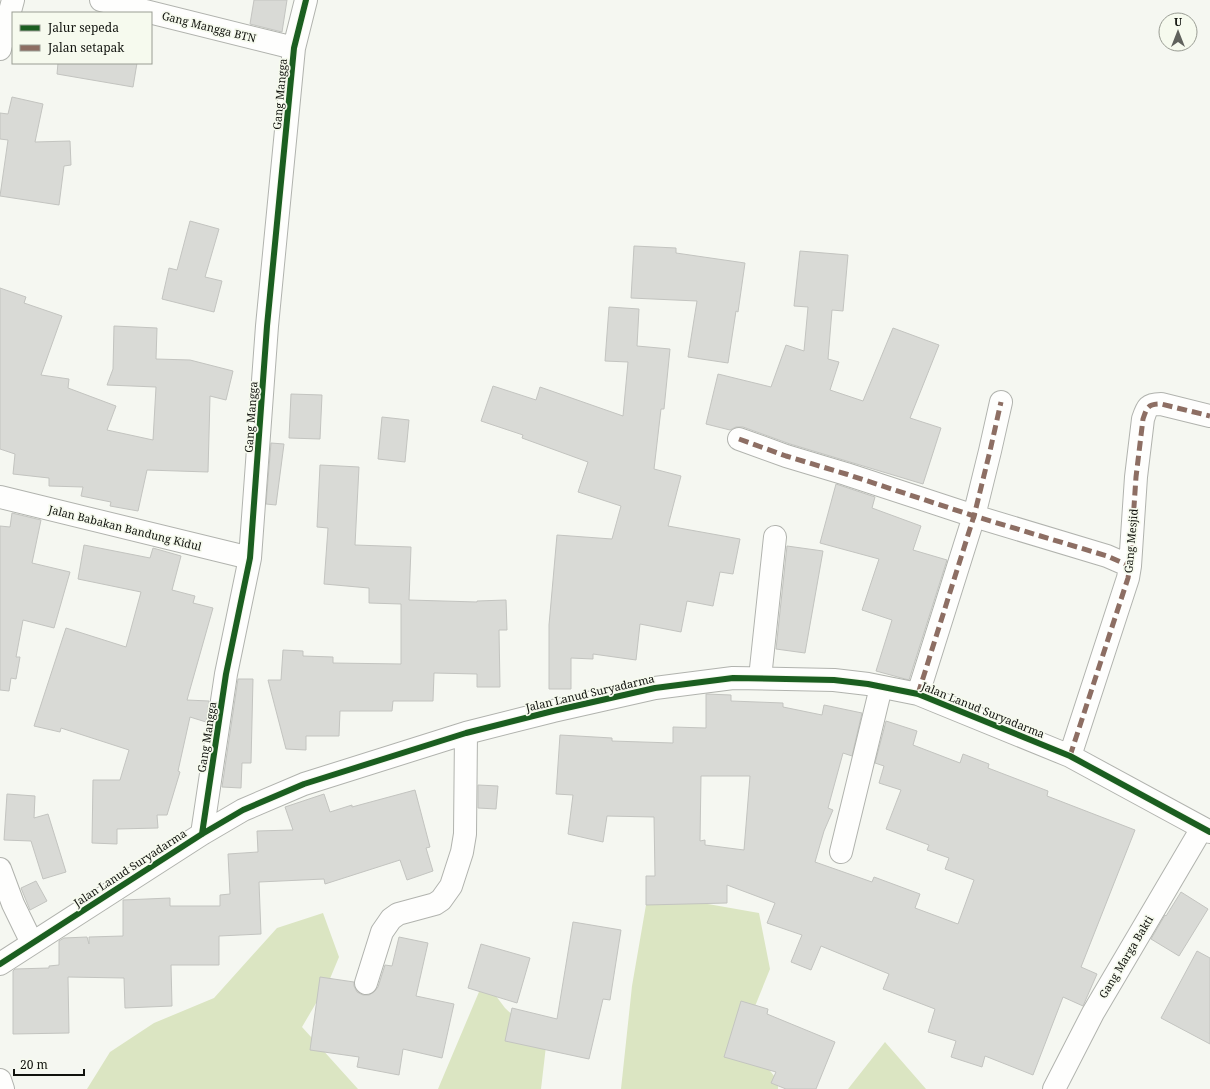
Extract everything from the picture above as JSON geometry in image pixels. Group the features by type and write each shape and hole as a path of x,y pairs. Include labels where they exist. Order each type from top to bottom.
{"street":[{"path":"0,49 13,0"},
{"name":"Gang Mangga BTN","path":"101,0 149,12"},
{"name":"Gang Mangga","path":"202,834 226,674 250,558 267,326 294,48 306,0"},
{"name":"Gang Mangga BTN","path":"152,13 294,48"},
{"path":"918,694 974,516 1000,402"},
{"name":"Gang Mesjid","path":"1070,756 1124,591 1130,566 1136,477 1145,411 1153,404 1161,404 1210,416"},
{"path":"739,439 786,456 974,516 1107,556 1130,566"},
{"name":"Jalan Babakan Bandung Kidul","path":"0,497 250,558"},
{"path":"760,678 775,537"},
{"name":"Jalan Lanud Suryadarma","path":"0,964 202,834 243,810 304,784 466,733 553,711 655,688 732,678 834,680 918,694 1070,756 1206,830"},
{"path":"841,852 881,687"},
{"path":"366,983 382,932 391,919 398,914 434,904 441,900 450,886 462,852 464,834 466,733"},
{"name":"Gang Marga Bakti","path":"1054,1089 1093,1013 1206,830"},
{"path":"0,869 13,904 32,943"},
{"path":"0,1080 3,1089"}],"green space":[{"path":"651,894 759,913 770,969 743,1036 778,1081 778,1089 621,1089 632,986 646,905"},
{"path":"323,913 339,957 329,981 302,1027 358,1089 87,1089 110,1052 154,1023 214,998 277,928"},
{"path":"484,980 505,1008 546,1046 541,1089 438,1089"},
{"path":"885,1042 926,1089 848,1089"}],"building":[{"path":"254,0 287,0 282,32 250,24"},
{"path":"58,64 137,64 133,87 57,74"},
{"path":"12,97 43,104 35,142 70,141 71,165 64,166 59,205 0,196 8,140 0,139 0,113 8,114"},
{"path":"190,221 219,229 205,277 222,281 214,312 162,299 169,268 177,270"},
{"path":"634,246 676,248 676,253 745,263 738,312 736,311 728,363 688,357 697,301 631,298"},
{"path":"800,251 848,255 843,311 832,310 828,359 839,362 830,390 863,401 893,328 939,345 910,418 941,428 923,484 790,444 743,427 736,427 730,430 706,424 718,374 771,387 786,345 804,351 808,307 794,306"},
{"path":"0,288 26,297 24,303 62,316 41,375 69,379 68,388 116,406 107,430 153,440 156,387 107,385 113,369 114,326 157,328 156,359 190,360 233,371 226,400 210,396 208,472 147,470 138,511 110,506 111,502 81,496 83,487 49,486 49,478 13,474 15,454 0,449"},
{"path":"609,307 639,309 637,346 670,349 664,409 661,409 654,469 681,476 668,526 740,539 733,574 720,572 713,606 687,601 681,632 640,624 636,660 593,654 593,659 571,658 571,689 549,689 549,625 557,535 612,539 621,506 578,492 588,462 522,438 523,435 481,421 493,386 536,400 540,387 623,416 628,362 605,361"},
{"path":"291,394 322,395 320,439 289,438"},
{"path":"382,417 409,420 405,462 378,459"},
{"path":"271,443 284,444 276,505 266,504"},
{"path":"320,465 359,467 355,545 411,547 409,600 477,602 506,600 507,630 499,630 500,687 477,687 477,674 434,673 433,701 393,701 392,711 340,711 339,736 306,736 306,750 286,749 268,680 281,680 283,650 303,651 303,656 333,657 333,663 401,664 401,604 369,603 369,588 324,584 328,528 317,527"},
{"path":"836,484 875,497 872,508 921,526 913,550 947,560 909,680 876,671 892,620 862,610 879,559 820,543"},
{"path":"12,513 41,520 32,563 70,572 54,628 23,620 16,657 20,657 16,679 11,678 9,691 0,690 0,526 10,527"},
{"path":"84,545 150,558 153,548 181,556 172,590 195,596 193,603 213,608 187,700 209,701 206,722 190,717 178,771 180,772 167,815 157,815 158,828 117,829 117,844 92,843 93,780 120,780 129,750 61,728 60,732 34,726 66,628 126,647 141,592 78,579"},
{"path":"787,546 823,551 805,653 776,649"},
{"path":"238,679 253,679 251,763 242,763 241,788 222,787"},
{"path":"706,694 731,695 731,701 783,703 783,707 822,715 824,705 862,713 852,756 843,753 828,808 833,810 824,831 815,862 872,882 874,877 920,894 915,908 958,924 974,880 945,869 949,858 927,850 929,845 886,829 901,790 879,783 884,766 875,763 886,721 917,731 913,745 960,763 963,754 989,764 988,768 1048,791 1047,796 1135,830 1081,967 1097,974 1083,1006 1063,997 1033,1075 985,1056 982,1067 951,1057 956,1041 928,1032 935,1009 883,989 889,974 821,946 811,970 791,962 802,935 767,923 775,903 727,885 727,903 646,905 646,876 655,876 654,817 607,816 603,842 568,834 573,795 556,794 560,735 612,738 612,741 673,743 673,727 706,728","holes":["701,776 750,776 744,850 705,845 705,840 700,841"]},
{"path":"478,785 498,786 496,809 478,808"},
{"path":"415,790 430,847 426,848 433,871 407,880 400,860 325,884 324,879 259,882 261,934 219,936 219,965 171,965 172,1006 125,1008 124,978 68,977 69,1033 13,1034 13,971 15,969 49,968 49,966 59,965 59,941 64,938 87,937 89,944 89,937 123,936 123,900 170,898 170,906 220,906 220,895 230,894 228,854 258,852 257,831 293,830 285,807 324,794 330,812 352,805 352,807"},
{"path":"7,794 35,796 34,818 48,814 66,872 43,879 31,841 4,840"},
{"path":"36,881 47,901 30,910 21,888"},
{"path":"1181,892 1208,909 1179,956 1151,939"},
{"path":"573,922 621,930 610,1000 603,999 589,1059 505,1041 512,1008 557,1019"},
{"path":"399,937 428,943 416,996 454,1004 442,1058 403,1049 399,1075 357,1067 359,1057 310,1050 320,977 354,982 357,992 363,995 369,995 378,987 385,965 392,966"},
{"path":"481,944 530,958 517,1003 468,988"},
{"path":"1197,951 1210,958 1210,1044 1161,1018"},
{"path":"741,1001 768,1009 767,1014 835,1042 816,1089 786,1089 771,1083 776,1072 724,1057"}],"marked path":[{"path":"918,694 974,516 1001,402"},
{"path":"1070,756 1128,578 1136,477 1143,419 1149,407 1161,404 1210,416"},
{"path":"739,439 786,456 974,516 1107,556 1130,566"}],"cycle path":[{"path":"202,834 226,674 250,558 267,326 294,48 306,0"},
{"path":"0,964 202,834 243,810 304,784 466,733 553,711 655,688 733,678 834,680 868,684 918,694 1070,756 1210,832"}]}
